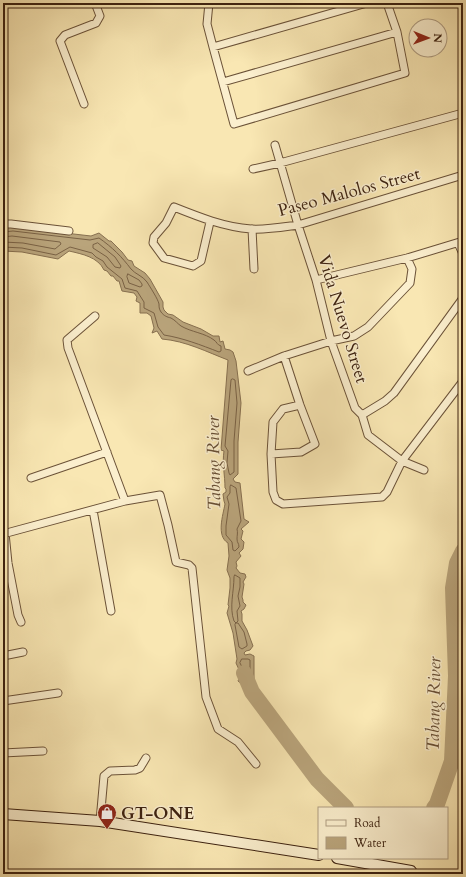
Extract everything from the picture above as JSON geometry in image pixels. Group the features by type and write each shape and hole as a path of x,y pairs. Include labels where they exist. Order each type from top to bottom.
{"main road":[{"path":"3,814 63,817 100,821 318,855"},
{"path":"343,859 410,871 413,874"}],"street":[{"path":"84,104 60,41 65,34 96,23 100,16 95,3"},
{"path":"209,3 207,24 234,124 405,73 397,32 388,3"},
{"path":"213,48 367,3"},
{"path":"223,82 397,32"},
{"path":"254,169 463,113"},
{"name":"Vida Nuevo Street","path":"275,145 298,225 316,280 331,341 355,408 362,415 368,435 402,461 424,470"},
{"name":"Paseo Malolos Street","path":"210,222 201,261 193,266 164,258 153,244 154,237 166,223 174,207 210,222 252,229 298,225 463,175"},
{"path":"3,224 69,231"},
{"path":"252,229 254,269"},
{"path":"316,280 407,258 461,242 463,254"},
{"path":"248,371 284,356 331,341 354,336 368,327 410,283 412,269 407,258"},
{"path":"362,415 385,401 394,393 463,298"},
{"path":"95,316 67,340 72,362 125,501"},
{"path":"271,454 301,452 315,444 284,356"},
{"path":"300,405 283,409 273,422 271,454 273,492 276,500 283,504 382,496 387,492 402,461 463,381"},
{"path":"31,478 107,452"},
{"path":"21,622 18,615 12,585 4,534 125,501 160,495 176,562 189,565 192,568 206,697 218,728 238,742 256,764"},
{"path":"93,510 112,611"},
{"path":"3,656 23,652"},
{"path":"3,701 58,693"},
{"path":"3,753 43,751"},
{"path":"100,821 104,776 110,771 135,770 140,768 146,758"}],"water":[{"path":"13,227 91,236 99,233 111,241 128,260 132,261 134,266 145,273 163,302 164,310 168,314 173,315 183,322 201,329 213,336 219,336 220,342 223,341 225,349 233,352 236,361 241,403 238,442 238,474 233,479 235,482 240,483 244,519 249,522 241,529 243,531 241,539 244,542 243,549 239,553 241,556 236,562 236,568 240,573 245,574 246,577 243,582 242,597 243,602 246,605 241,611 242,621 253,646 250,650 244,653 245,655 250,654 254,656 254,682 252,692 238,681 241,674 236,663 237,659 233,633 227,613 230,588 230,578 227,570 229,556 228,543 224,540 221,530 225,504 223,494 226,492 223,465 224,451 221,450 228,360 188,344 162,339 157,331 152,333 154,328 151,316 147,313 140,313 140,303 136,301 137,297 134,293 122,291 119,281 104,270 94,259 69,251 58,259 22,252 3,251 3,228"}],"waterway":[{"name":"Tabang River","path":"435,807 452,761 456,676 453,588 457,563 463,551"},
{"name":"Tabang River","path":"244,673 252,692 317,779 345,807"}],"place":[{"name":"GT-ONE","path":"107,830"}]}
